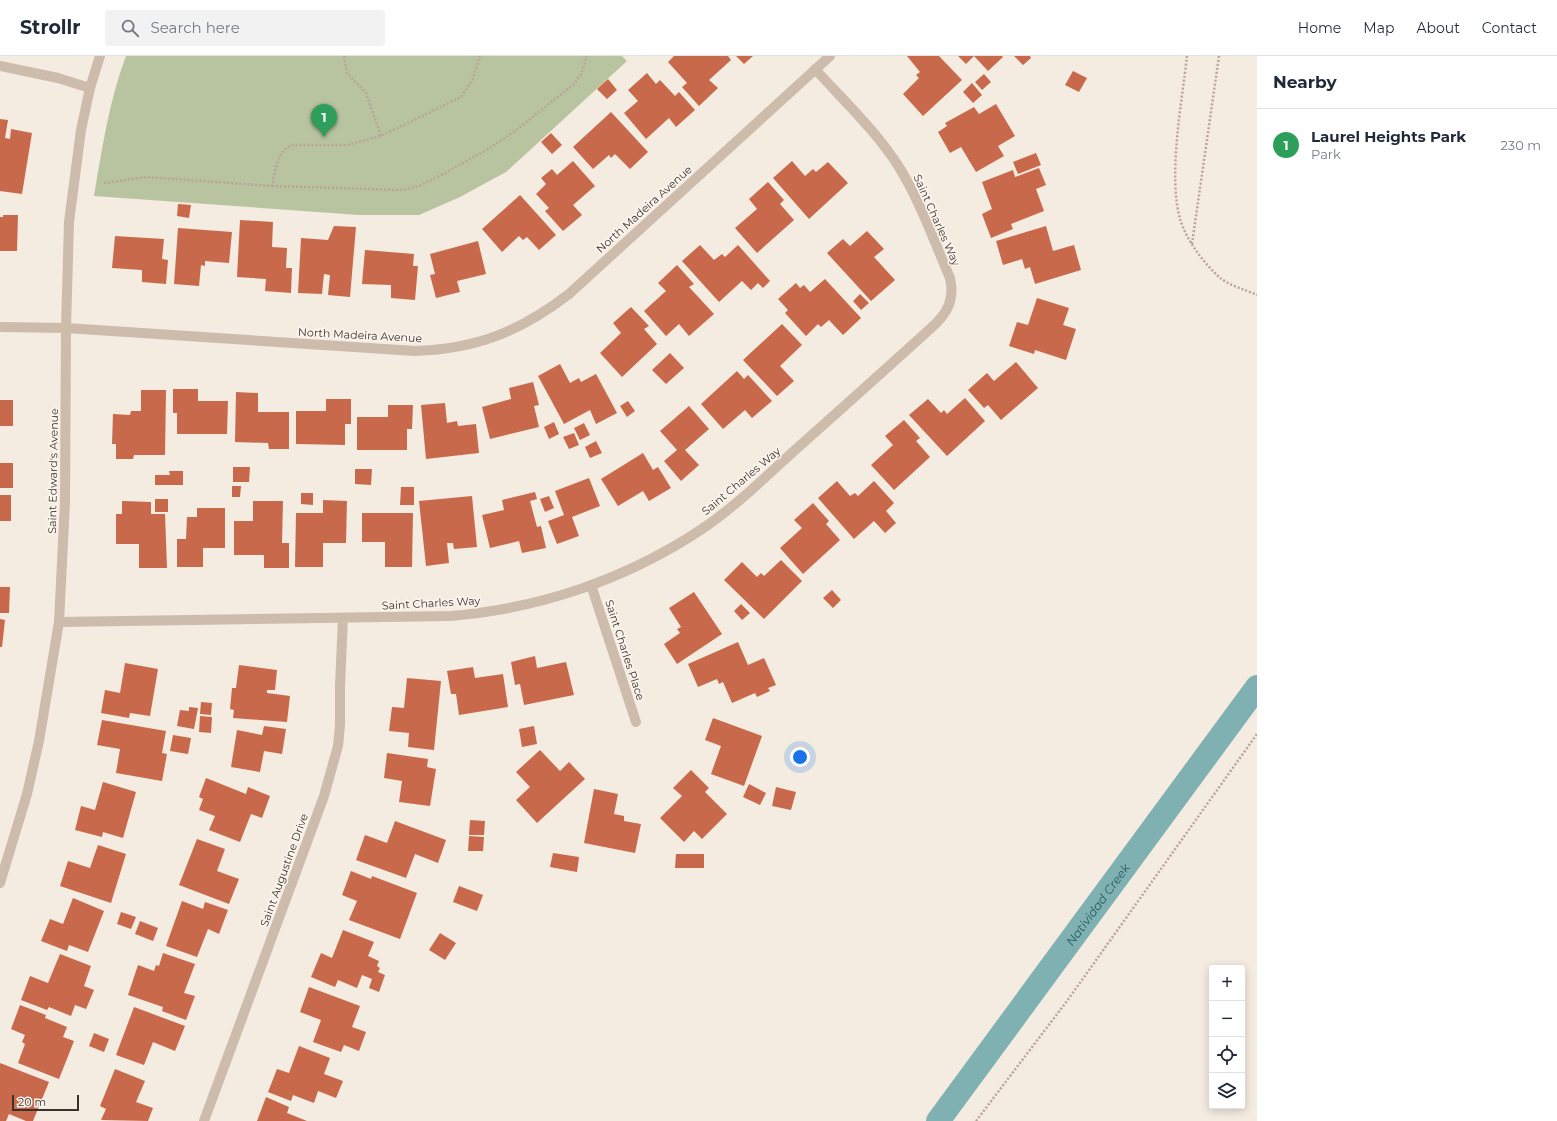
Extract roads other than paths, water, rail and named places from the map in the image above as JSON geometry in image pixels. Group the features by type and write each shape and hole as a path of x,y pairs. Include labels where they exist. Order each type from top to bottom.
{"street":[{"name":"Saint Edward's Avenue","path":"0,883 27,794 39,741 59,622 65,503 66,328 71,201 81,130 90,88 100,56"},
{"name":"North Madeira Avenue","path":"0,327 66,328 415,351 466,346 498,337 541,315 569,294 830,56"},
{"path":"0,66 58,78 90,88"},
{"name":"Saint Charles Way","path":"59,622 450,616 480,614 535,603 591,585 664,552 721,515 931,328 948,310 952,296 950,278 909,184 899,167 875,135 815,69"},
{"name":"Saint Charles Place","path":"591,585 636,722"},
{"name":"Saint Augustine Drive","path":"204,1121 324,796 333,765 340,725 343,618"}],"waterway":[{"name":"Natividad Creek","path":"938,1121 1257,687"}],"place":[{"name":"Laurel Heights Park","path":"324,137"}]}
